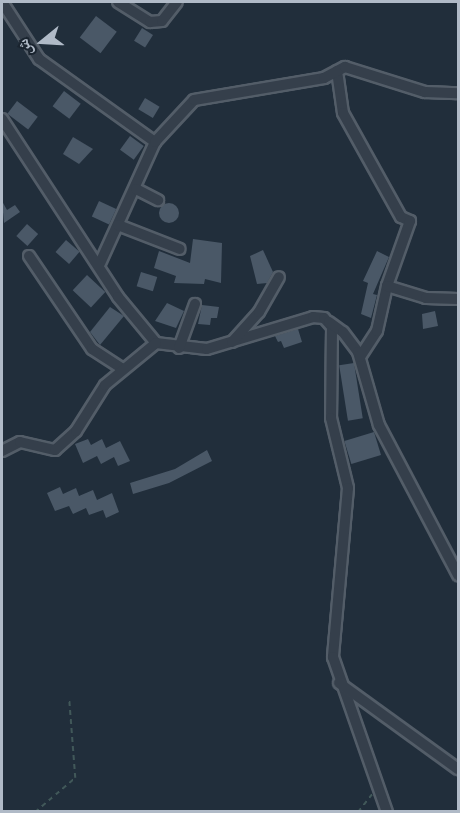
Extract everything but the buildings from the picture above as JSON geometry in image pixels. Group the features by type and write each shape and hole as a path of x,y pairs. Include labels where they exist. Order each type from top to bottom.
{"street":[{"path":"2,2 39,59 155,142"},
{"path":"118,2 150,22 162,21 177,2"},
{"path":"99,263 136,189 155,142 194,100 324,78 337,71 352,68 425,92 459,93"},
{"path":"337,71 343,113 401,217 410,220 387,286 377,331 360,357"},
{"path":"2,119 99,263 118,297 156,343 179,348 230,344 313,317 328,322 350,339 360,357 373,410 393,455 459,575"},
{"path":"136,189 158,200"},
{"path":"118,225 180,249"},
{"path":"29,256 92,349 123,369"},
{"path":"230,344 259,312 279,277"},
{"path":"387,286 426,298 459,299"},
{"path":"179,348 195,304"},
{"path":"328,322 333,335 331,418 348,488 332,641 339,683 387,812"},
{"path":"2,451 20,442 55,450 76,431 105,385 156,343"},
{"path":"339,683 459,769"}],"path":[{"path":"35,812 75,778 69,700"},
{"path":"358,812 379,788"}]}
